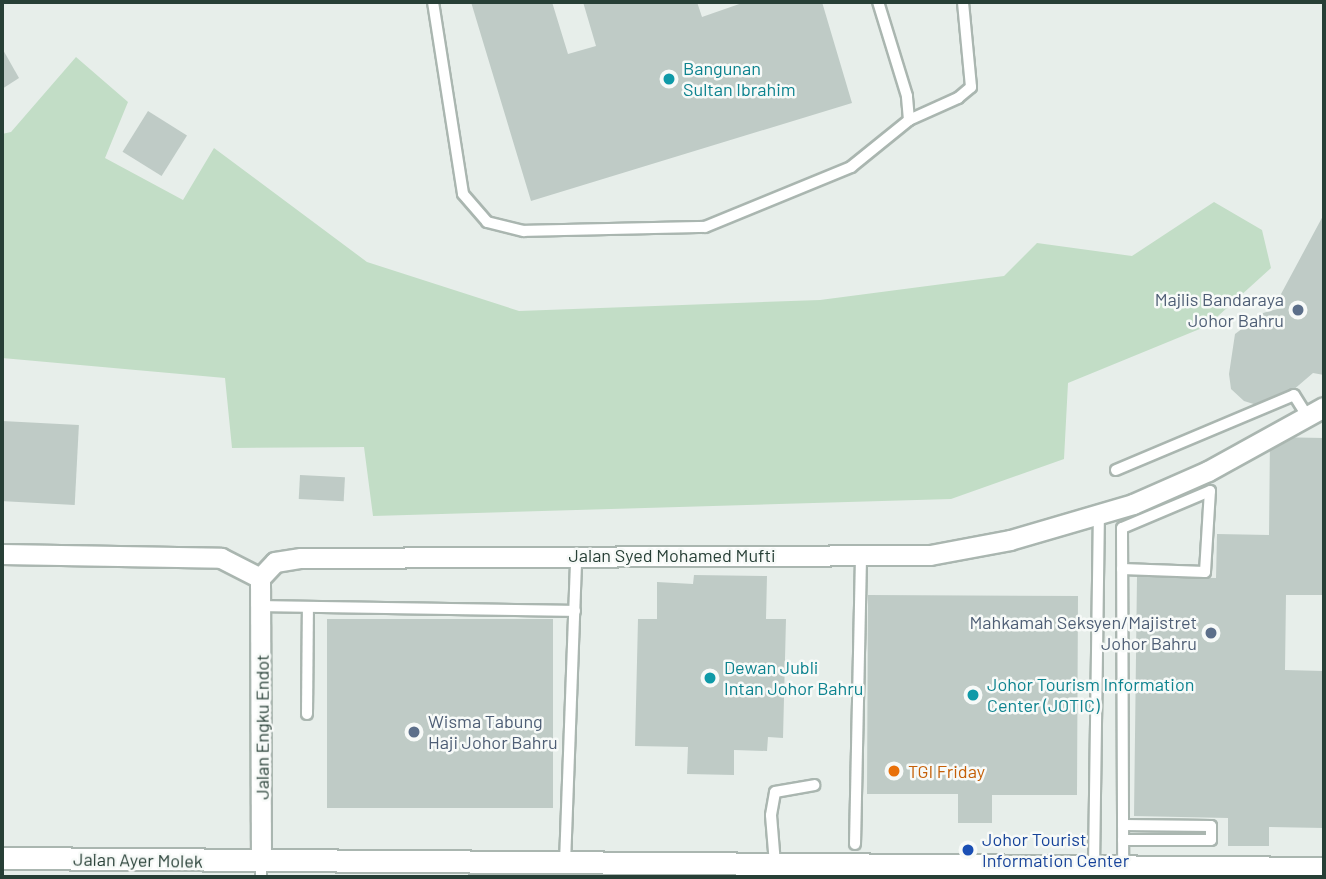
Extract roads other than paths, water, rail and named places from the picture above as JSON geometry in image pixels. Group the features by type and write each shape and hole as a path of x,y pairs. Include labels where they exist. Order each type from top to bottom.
{"main road":[{"name":"Jalan Ayer Molek","path":"2,858 261,869 565,863 1324,868"}],"street":[{"name":"Jalan Syed Mohamed Mufti","path":"260,578 284,559 576,555 930,555 1099,516 1208,471 1316,412"},
{"path":"2,554 221,558 260,578"},
{"name":"Jalan Engku Endot","path":"260,578 261,869"}],"lane":[{"path":"433,2 463,194 487,222 524,231 705,227 851,167 909,120 958,98 971,87 963,2"},
{"path":"877,2 907,96 909,120"},
{"path":"1116,470 1294,395 1316,412"},
{"path":"1122,569 1205,572 1210,491 1122,528 1122,569 1123,825 1123,867"},
{"path":"1094,867 1099,516"},
{"path":"565,863 576,555"},
{"path":"856,844 861,556"},
{"path":"261,606 575,611"},
{"path":"307,714 308,607"},
{"path":"775,865 771,815 775,792 814,785"},
{"path":"1123,825 1211,826 1210,840 1123,840"}],"place":[{"name":"Bangunan Sultan Ibrahim","path":"669,79"},
{"name":"Majlis Bandaraya Johor Bahru","path":"1298,310"},
{"name":"Mahkamah Seksyen/Majistret Johor Bahru","path":"1211,633"},
{"name":"Dewan Jubli Intan Johor Bahru","path":"710,678"},
{"name":"Johor Tourism Information Center (JOTIC)","path":"973,695"},
{"name":"Wisma Tabung Haji Johor Bahru","path":"414,732"},
{"name":"TGI Friday","path":"894,771"},
{"name":"Johor Tourist Information Center","path":"968,850"}]}
